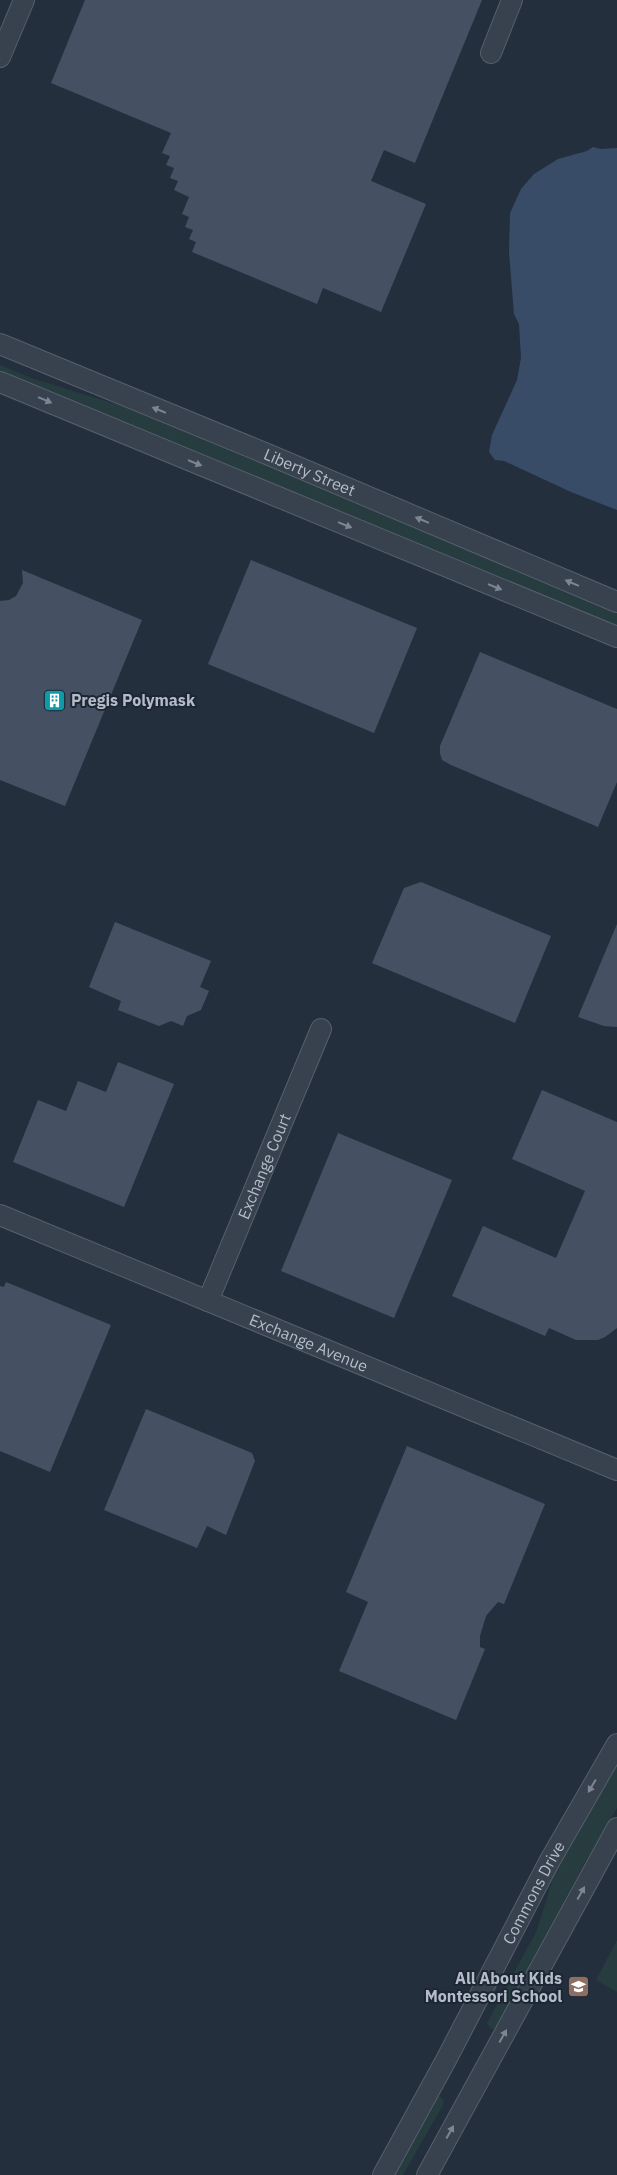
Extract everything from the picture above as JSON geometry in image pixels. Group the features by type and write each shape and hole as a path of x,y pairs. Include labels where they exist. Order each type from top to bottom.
{"street":[{"path":"0,58 24,0"},
{"path":"491,53 512,0"},
{"name":"Liberty Street","path":"0,344 617,602"},
{"path":"0,382 617,637"},
{"name":"Exchange Court","path":"208,1301 320,1030"},
{"name":"Exchange Avenue","path":"0,1215 617,1470"},
{"name":"Commons Drive","path":"382,2175 446,2060 549,1862 617,1744"},
{"path":"427,2175 617,1828"}],"green space":[{"path":"0,365 34,379 132,409 617,611 617,626 0,371"},
{"path":"617,1762 617,1808 584,1864 498,2024 494,2029 491,2029 487,2023 537,1930 556,1868"},
{"path":"617,1940 617,1992 596,1980"},
{"path":"439,2096 444,2100 443,2105 403,2175 393,2175 434,2100"}],"water":[{"path":"593,147 601,149 617,148 617,510 571,492 504,461 495,460 489,452 492,435 517,380 521,358 519,324 514,314 509,252 510,213 521,189 534,174 558,159 587,151"}],"building":[{"path":"85,0 482,0 415,163 384,150 371,181 426,204 381,312 323,288 317,304 192,252 196,242 189,239 193,230 185,227 189,217 182,214 189,197 174,190 178,181 170,178 174,168 166,165 170,156 162,153 171,133 51,83"},
{"path":"251,560 417,628 374,733 208,664"},
{"name":"Pregis Polymask","path":"22,570 142,620 65,806 0,780 0,601 9,600 16,596 23,583"},
{"path":"480,652 617,709 617,782 598,827 442,760 440,746"},
{"path":"421,882 551,936 515,1023 372,963 404,888"},
{"path":"115,922 211,961 200,987 209,991 201,1010 187,1016 183,1026 171,1021 159,1026 118,1010 121,1001 89,987"},
{"path":"617,924 617,1027 604,1026 578,1017"},
{"path":"118,1062 174,1084 124,1207 13,1162 38,1100 66,1111 78,1081 106,1092"},
{"path":"542,1090 617,1122 617,1328 598,1340 576,1340 549,1328 545,1336 452,1296 483,1226 556,1258 585,1191 512,1159"},
{"path":"338,1133 452,1180 394,1318 281,1271"},
{"path":"6,1282 111,1325 50,1472 0,1451 0,1286 4,1287"},
{"path":"146,1409 252,1453 255,1461 226,1535 207,1526 197,1548 104,1510"},
{"path":"407,1446 545,1504 504,1604 498,1602 486,1616 480,1636 480,1647 485,1649 456,1720 339,1671 368,1602 346,1592"}],"place":[{"name":"Pregis Polymask","path":"55,700"},
{"name":"All About Kids Montessori School","path":"578,1987"}]}
